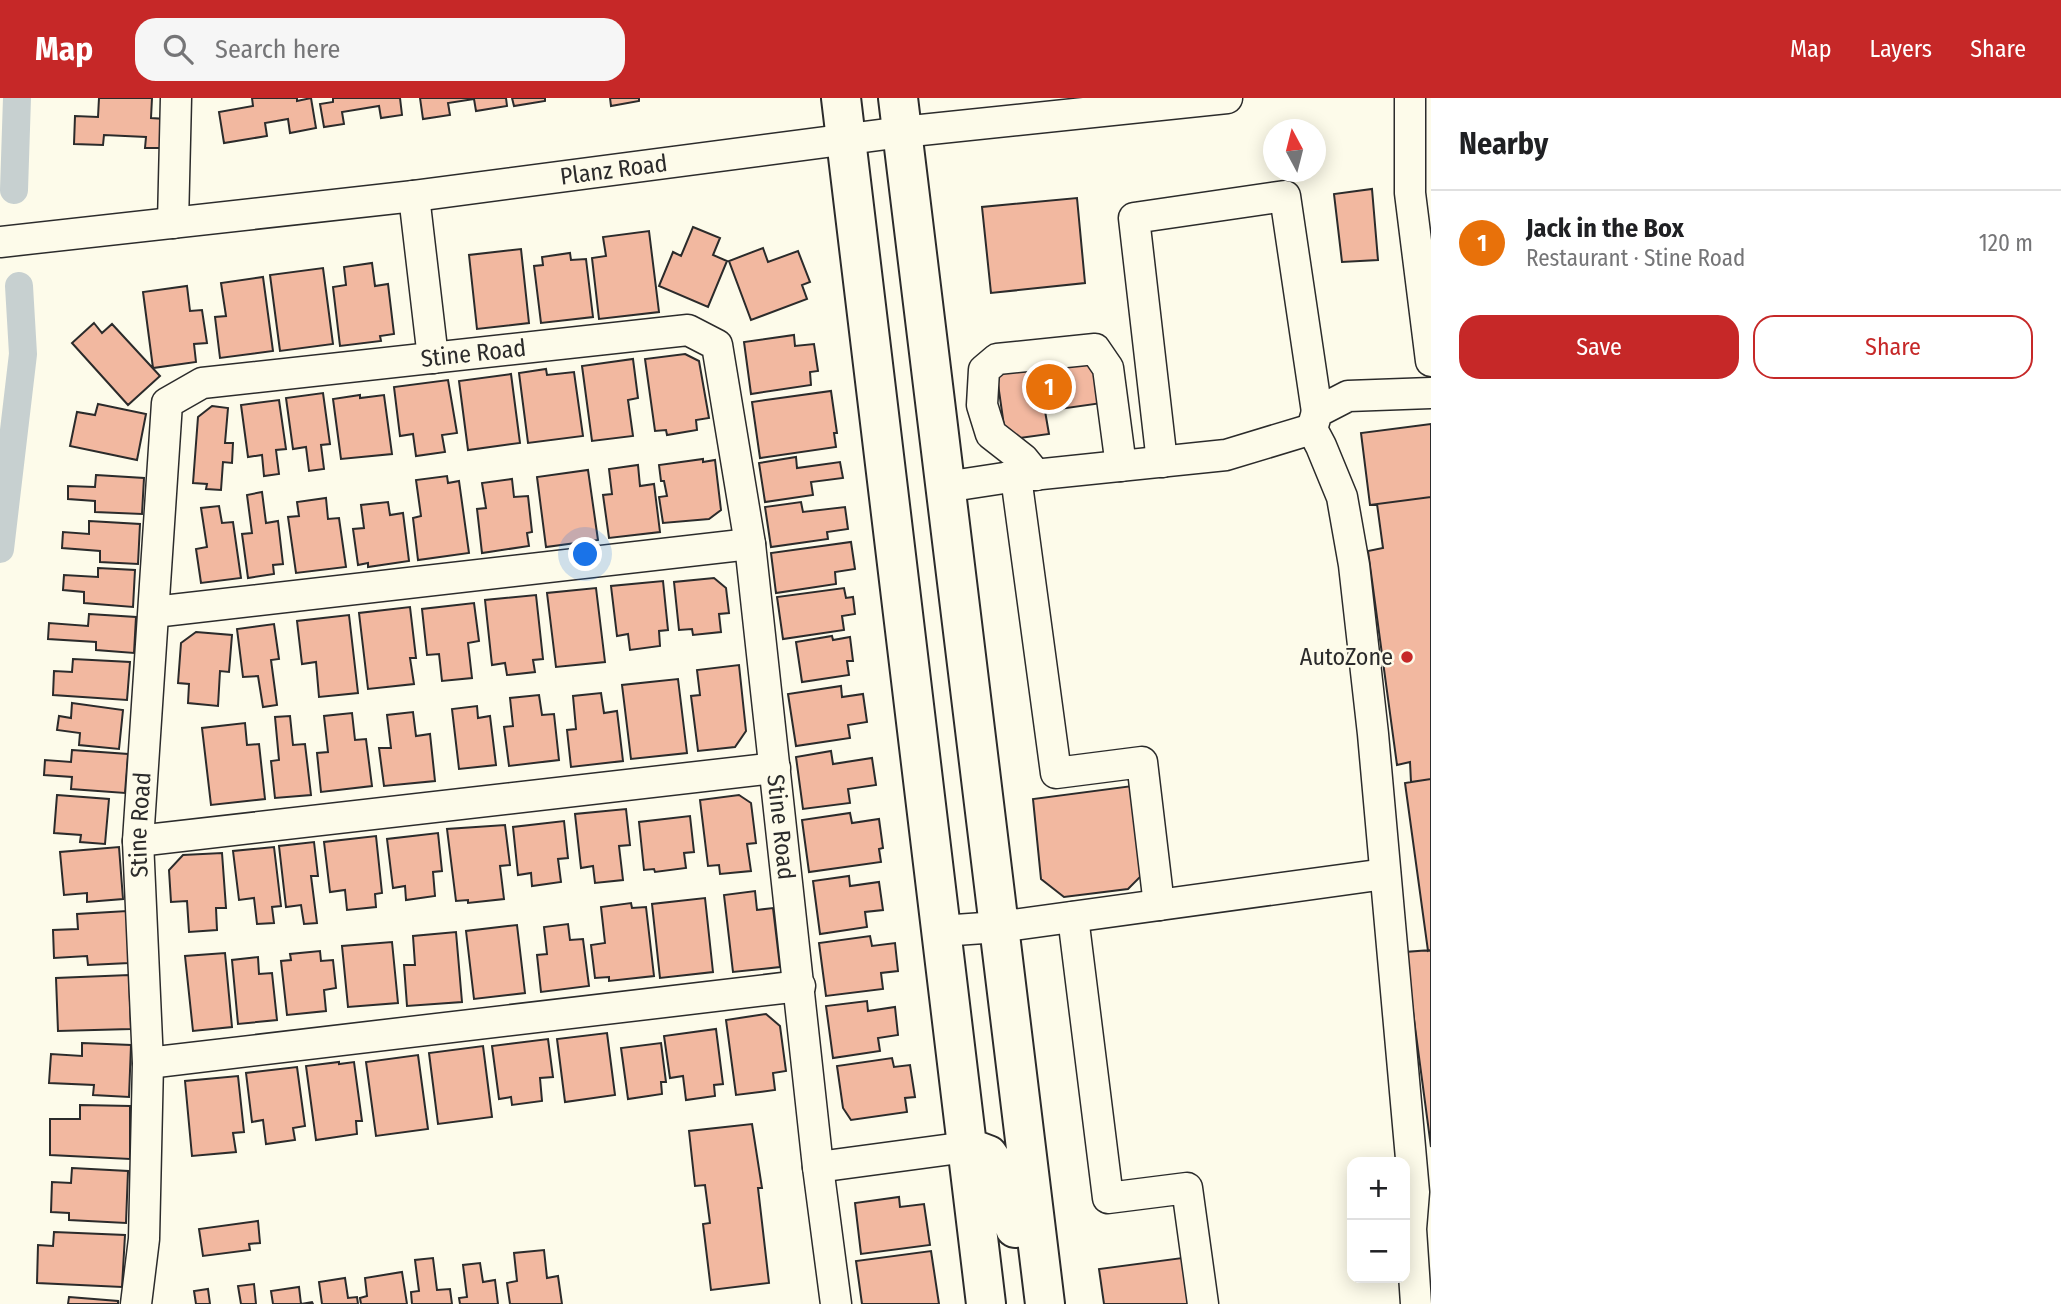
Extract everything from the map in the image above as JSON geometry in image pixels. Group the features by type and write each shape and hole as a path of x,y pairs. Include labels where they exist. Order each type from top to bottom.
{"main road":[{"path":"841,98 986,1304"},
{"path":"900,115 1045,1304"},
{"path":"967,1147 988,1155 999,1171 1037,1304"}],"street":[{"path":"173,223 176,98"},
{"name":"Planz Road","path":"0,242 414,196 846,139 900,115 1227,98"},
{"path":"1410,98 1410,193 1431,361"},
{"path":"414,196 433,358"},
{"path":"1162,462 1133,218 1285,196 1314,421 1342,497 1354,565 1373,734 1414,1192 1411,1229 1416,1304"},
{"name":"Stine Road","path":"136,1304 144,1239 148,1063 138,841 167,404 202,383 688,330 717,345 750,544 818,1167 836,1304"},
{"path":"1121,466 1108,368 1094,349 997,359 984,370 982,405 991,434 1023,459 1056,773 1142,762 1159,905"},
{"path":"945,487 1226,455 1314,421 1348,396 1431,393"},
{"path":"154,612 750,544"},
{"path":"138,841 775,768"},
{"path":"941,931 998,927 1385,874"},
{"path":"1073,916 1108,1198 1187,1188 1203,1304"},
{"path":"148,1063 800,986"},
{"path":"818,1167 967,1147"}],"building":[{"path":"99,98 152,98 151,118 166,119 165,148 145,148 146,137 104,135 103,145 74,144 75,116 98,117"},
{"path":"252,98 297,98 297,101 311,98 316,128 290,133 288,119 265,123 267,136 224,143 219,112 253,106"},
{"path":"333,98 400,98 402,115 381,118 379,106 342,112 344,124 324,127 320,104 333,102"},
{"path":"420,98 506,98 507,106 476,111 474,99 448,103 450,115 423,119"},
{"path":"512,98 545,98 545,101 514,106"},
{"path":"610,98 639,98 639,101 611,106"},
{"path":"1372,189 1378,260 1342,262 1334,194"},
{"path":"1077,198 1085,283 991,293 982,207"},
{"path":"693,227 720,238 713,255 727,261 708,307 659,286 673,252 681,256"},
{"path":"649,231 659,312 599,319 592,258 606,256 603,237"},
{"path":"763,248 768,262 798,251 810,282 802,285 807,299 751,320 729,261"},
{"path":"521,249 529,323 477,329 469,255"},
{"path":"570,253 571,260 586,259 593,317 541,323 534,266 543,265 542,257"},
{"path":"372,263 375,286 388,284 394,334 380,336 381,341 340,346 333,287 346,285 344,267"},
{"path":"323,268 333,344 280,351 270,275"},
{"path":"263,277 273,351 220,358 215,317 226,316 221,283"},
{"path":"187,286 190,311 202,310 207,343 194,344 196,362 153,368 143,292"},
{"path":"94,323 102,333 112,324 160,376 128,405 72,343"},
{"path":"794,335 795,346 814,344 818,371 810,372 811,385 751,394 744,342"},
{"path":"685,354 699,361 709,418 696,420 697,430 667,435 666,430 655,431 645,359"},
{"path":"1095,356 1102,403 1045,411 1049,434 1006,440 996,370"},
{"path":"633,359 638,398 628,400 633,436 592,441 582,366"},
{"path":"546,369 547,375 574,372 583,436 528,443 519,373"},
{"path":"511,374 520,443 468,450 459,381"},
{"path":"448,380 457,433 442,435 445,452 416,456 413,434 400,436 394,387"},
{"path":"831,391 837,433 834,433 836,447 760,458 752,402"},
{"path":"323,393 330,444 321,445 324,469 309,471 306,447 293,449 286,398"},
{"path":"360,395 360,398 384,395 392,454 341,459 333,399"},
{"path":"279,400 286,449 276,450 279,474 264,476 262,455 248,457 241,405"},
{"path":"98,404 146,414 137,460 70,446 77,412 95,415"},
{"path":"212,406 228,408 225,443 233,443 232,463 223,462 221,490 206,489 207,484 193,483 198,417"},
{"path":"1431,424 1431,497 1370,505 1361,433"},
{"path":"796,457 797,468 840,462 843,478 811,482 813,495 765,502 759,463"},
{"path":"703,459 703,462 715,460 721,510 709,519 663,523 659,497 667,496 659,465"},
{"path":"638,465 640,486 654,484 660,532 609,538 603,495 612,494 609,469"},
{"path":"588,470 598,540 546,547 537,477"},
{"path":"96,475 144,478 142,514 95,512 95,501 68,499 68,486 95,487"},
{"path":"447,476 448,483 459,481 469,553 418,560 413,518 421,516 416,480"},
{"path":"512,479 514,497 528,496 532,532 527,533 529,546 482,553 477,509 486,508 482,483"},
{"path":"262,492 266,523 278,521 283,564 273,565 274,574 248,578 242,534 252,533 247,495"},
{"name":"AutoZone","path":"1431,497 1431,779 1411,782 1410,762 1397,765 1368,551 1383,548 1377,504"},
{"path":"326,498 328,519 339,518 346,567 296,573 288,517 299,516 297,502"},
{"path":"388,502 390,515 403,513 409,561 368,567 368,563 358,565 353,529 364,528 361,505"},
{"path":"801,502 803,512 845,507 848,529 827,532 828,539 771,547 765,507"},
{"path":"219,506 222,523 233,522 241,578 201,583 196,549 207,547 201,508"},
{"path":"89,521 140,524 138,564 100,562 100,551 62,548 63,532 89,534"},
{"path":"851,542 855,569 835,572 836,584 776,593 771,553"},
{"path":"98,568 135,570 133,607 84,603 84,592 63,590 64,575 98,577"},
{"path":"714,578 726,588 729,613 719,614 721,632 693,635 692,629 679,630 674,582"},
{"path":"663,581 668,630 659,631 660,646 630,650 628,634 617,636 611,586"},
{"path":"596,588 605,662 556,667 547,593"},
{"path":"844,588 846,598 853,597 855,614 842,616 844,630 783,639 777,597"},
{"path":"536,595 543,659 533,660 535,672 507,675 505,663 492,665 485,600"},
{"path":"474,603 479,641 468,643 472,678 442,681 439,654 427,655 422,609"},
{"path":"410,607 416,658 410,658 414,684 368,689 359,613"},
{"path":"89,614 136,617 134,653 96,650 96,642 48,639 49,623 88,626"},
{"path":"349,615 358,693 319,697 316,662 302,664 297,621"},
{"path":"274,624 279,659 271,660 277,705 263,707 258,676 243,677 237,629"},
{"path":"196,632 232,635 229,672 220,671 218,706 188,703 189,684 178,683 181,643"},
{"path":"832,636 833,640 850,637 853,661 847,661 849,675 802,682 796,642"},
{"path":"73,659 130,662 127,700 53,695 54,671 72,672"},
{"path":"739,665 746,731 735,747 698,751 691,696 700,695 697,670"},
{"path":"678,679 687,753 631,759 622,685"},
{"path":"841,686 842,697 863,694 867,722 848,725 850,738 796,746 788,694"},
{"path":"601,693 604,713 617,711 623,761 571,767 567,730 576,729 573,696"},
{"path":"539,695 542,715 554,714 559,760 509,766 504,727 513,726 510,698"},
{"path":"72,703 123,710 119,749 79,745 80,733 57,730 59,716 71,718"},
{"path":"477,706 478,718 490,716 496,765 459,769 452,709"},
{"path":"413,712 416,736 430,734 435,781 384,786 379,748 391,748 387,715"},
{"path":"352,713 355,740 366,739 372,786 321,792 317,753 328,752 324,716"},
{"path":"290,716 293,745 305,744 311,795 275,798 271,761 279,760 275,717"},
{"path":"245,723 247,745 259,744 265,799 211,805 202,728"},
{"path":"72,750 128,754 125,793 71,789 72,777 44,775 45,760 71,762"},
{"path":"831,751 833,764 872,758 876,785 848,789 850,803 803,809 796,757"},
{"path":"1431,779 1431,950 1428,951 1405,783"},
{"path":"1132,786 1144,873 1128,889 1064,897 1041,879 1033,799"},
{"path":"57,795 109,799 105,844 80,842 81,835 54,833"},
{"path":"739,795 751,803 756,843 747,844 751,871 720,874 719,865 708,866 700,800"},
{"path":"626,809 630,845 619,846 623,880 595,883 593,866 581,868 575,814"},
{"path":"850,813 852,823 879,819 883,848 879,849 881,862 809,872 802,820"},
{"path":"690,816 694,852 684,853 686,868 655,872 654,869 644,870 639,822"},
{"path":"564,821 568,858 558,859 561,882 532,886 531,873 518,875 513,827"},
{"path":"505,825 510,865 500,866 504,899 468,903 468,900 456,901 447,829"},
{"path":"438,833 442,871 433,872 435,896 406,900 405,886 393,888 387,839"},
{"path":"376,836 382,893 375,894 376,907 347,910 345,890 330,892 324,842"},
{"path":"314,842 318,876 311,876 317,923 304,924 301,905 286,907 279,846"},
{"path":"119,847 123,899 87,902 87,893 64,895 60,852"},
{"path":"274,847 281,906 272,907 274,923 257,924 254,898 239,900 233,851"},
{"path":"222,853 226,908 216,908 217,930 189,932 187,901 171,902 169,870 183,855"},
{"path":"849,876 850,886 879,882 883,910 865,912 867,927 820,934 813,881"},
{"path":"755,891 757,910 773,908 780,967 733,972 724,895"},
{"path":"705,898 713,972 660,978 652,904"},
{"path":"631,903 632,908 646,907 654,976 609,981 609,977 595,978 591,945 605,943 601,907"},
{"path":"127,911 129,963 88,965 87,956 54,958 53,930 78,929 77,914"},
{"path":"568,924 570,940 583,939 589,986 541,992 537,955 547,954 544,927"},
{"path":"517,925 525,993 474,999 466,931"},
{"path":"456,932 462,1002 407,1006 404,965 415,965 413,936"},
{"path":"870,936 872,946 895,943 898,971 881,973 883,989 826,996 819,943"},
{"path":"392,942 398,1003 348,1007 342,946"},
{"path":"1431,950 1431,1147 1405,952"},
{"path":"320,951 321,961 333,960 336,988 324,990 326,1011 287,1015 281,961 291,960 290,954"},
{"path":"225,953 232,1027 193,1031 185,956"},
{"path":"258,957 259,974 272,973 277,1020 238,1024 232,960"},
{"path":"129,975 131,1029 58,1031 56,978"},
{"path":"867,1001 868,1011 895,1007 898,1035 878,1038 880,1051 833,1058 826,1006"},
{"path":"766,1014 780,1026 786,1071 773,1073 775,1090 736,1095 726,1020"},
{"path":"716,1029 723,1084 714,1085 715,1096 686,1100 683,1076 670,1078 664,1036"},
{"path":"607,1033 615,1095 565,1102 557,1039"},
{"path":"548,1039 553,1077 540,1078 542,1101 512,1105 511,1097 499,1099 492,1046"},
{"path":"82,1043 131,1045 129,1097 93,1095 94,1085 49,1083 51,1054 82,1056"},
{"path":"661,1043 666,1082 661,1082 662,1094 628,1099 621,1048"},
{"path":"483,1046 492,1117 438,1124 429,1053"},
{"path":"418,1055 428,1129 376,1136 366,1062"},
{"path":"892,1058 894,1067 910,1065 915,1097 905,1098 907,1112 851,1120 843,1108 837,1066"},
{"path":"354,1062 362,1121 356,1121 357,1134 316,1140 306,1066"},
{"path":"297,1067 305,1126 293,1128 295,1140 266,1144 263,1120 252,1122 246,1073"},
{"path":"238,1076 244,1132 233,1133 236,1152 192,1156 185,1081"},
{"path":"80,1105 130,1106 130,1159 50,1155 50,1119 80,1119"},
{"path":"752,1124 762,1188 758,1188 769,1283 711,1290 703,1224 710,1223 705,1185 695,1186 689,1131"},
{"path":"72,1168 128,1171 126,1223 69,1220 69,1213 51,1212 52,1182 71,1183"},
{"path":"899,1197 900,1207 924,1204 930,1245 861,1254 855,1203"},
{"path":"258,1221 260,1243 249,1244 250,1250 203,1256 199,1229"},
{"path":"54,1232 125,1235 122,1287 37,1283 38,1245 53,1246"},
{"path":"544,1250 547,1278 558,1276 562,1304 510,1304 507,1283 517,1281 514,1253"},
{"path":"931,1251 939,1304 862,1304 856,1261"},
{"path":"433,1258 437,1290 450,1289 452,1304 412,1304 411,1292 419,1291 415,1260"},
{"path":"1182,1258 1188,1304 1104,1304 1099,1269"},
{"path":"480,1263 483,1282 495,1280 498,1304 460,1304 459,1298 467,1297 463,1265"},
{"path":"402,1272 407,1304 361,1304 360,1298 367,1296 365,1278"},
{"path":"345,1278 348,1298 357,1297 358,1304 322,1304 319,1282"},
{"path":"254,1284 256,1304 241,1304 238,1286"},
{"path":"299,1287 301,1304 273,1304 271,1291"},
{"path":"208,1289 210,1304 196,1304 194,1291"},
{"path":"69,1297 118,1301 118,1304 68,1304"}],"waterway":[{"path":"14,190 17,98"},
{"path":"0,549 23,354 19,286"}],"place":[{"name":"Jack in the Box","path":"1049,387"},
{"name":"AutoZone","path":"1407,657"}]}
